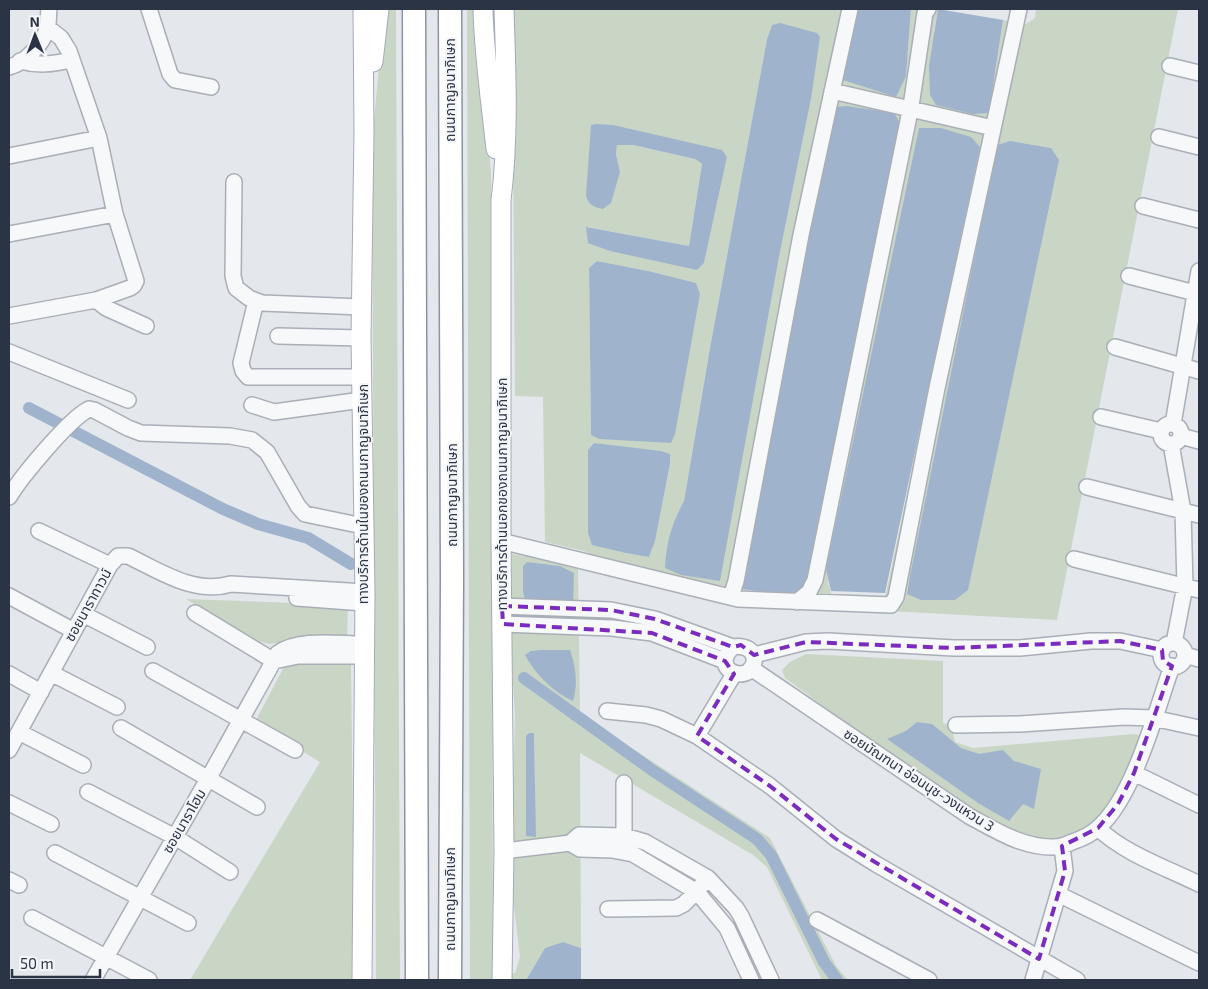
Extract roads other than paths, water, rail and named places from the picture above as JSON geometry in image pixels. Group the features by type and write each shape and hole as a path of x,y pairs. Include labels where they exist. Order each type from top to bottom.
{"highway":[{"path":"414,9 417,980"},
{"name":"ถนนกาญจนาภิเษก","path":"450,9 452,568 450,980"}],"main road":[{"name":"ทางบริการด้านในของถนนกาญจนาภิเษก","path":"362,980 364,597 361,338 364,132 363,9"},
{"path":"364,132 379,9"},
{"path":"482,9 483,43 489,75 501,200"},
{"name":"ทางบริการด้านนอกของถนนกาญจนาภิเษก","path":"502,980 504,851 501,541 501,200 505,168 507,113 504,9"},
{"path":"483,43 487,52 491,54 499,53 505,42"}],"street":[{"path":"15,64 28,56 42,40 47,28 49,9"},
{"path":"149,9 170,74 175,80 210,87"},
{"path":"731,598 736,581 801,235 850,9"},
{"path":"797,602 809,592 815,580 911,109 925,14 928,9"},
{"path":"501,541 731,598 891,605 896,597 937,388 1019,9"},
{"path":"9,316 96,300 130,288 134,286 136,281 115,214 99,138 69,51 61,38 47,28"},
{"path":"15,64 46,66 72,60"},
{"path":"1170,66 1199,73"},
{"path":"832,91 994,128"},
{"path":"1159,137 1199,147"},
{"path":"9,156 99,138"},
{"path":"234,182 233,276 236,288 256,301 290,305 362,307"},
{"path":"1143,206 1199,220"},
{"path":"9,234 115,214"},
{"path":"733,647 727,653 725,661 728,669 734,674 742,675 750,671 752,662 806,642 828,641 964,648 1020,648 1091,641 1120,641 1168,647 1182,647 1192,657 1172,666 1163,661 1168,647 1192,588 1183,510 1171,434 1197,294 1199,271"},
{"path":"1129,276 1197,294"},
{"path":"96,300 106,308 146,326"},
{"path":"256,301 241,364 243,372 248,377 362,377"},
{"path":"278,336 361,338"},
{"path":"1115,347 1199,371"},
{"path":"9,352 128,400"},
{"path":"252,405 274,412 362,400"},
{"path":"9,497 55,439 88,409 94,410 141,433 230,436 252,440 267,452 298,506 305,514 363,526"},
{"path":"1101,418 1199,441"},
{"path":"1087,487 1199,515"},
{"path":"39,531 110,565"},
{"name":"ซอยนาราทาวน์","path":"9,750 110,565 118,556 128,556 185,583 205,587 220,587 231,594 364,597"},
{"path":"1074,559 1192,588"},
{"path":"9,596 74,631"},
{"name":"ซอยมัณฑนา อ่อนนุช-วงแหวน 3","path":"503,615 611,610 655,619 733,647 749,648 752,662 969,816 1008,837 1032,844 1053,847 1062,846 1080,839 1098,828 1118,804 1134,773 1172,666"},
{"path":"195,613 274,661 298,656 363,650"},
{"path":"83,614 147,647"},
{"path":"503,615 652,633 725,661"},
{"name":"ซอยนาราโฮม","path":"93,980 274,661"},
{"path":"153,671 295,750"},
{"path":"50,673 117,707"},
{"path":"9,674 41,692"},
{"path":"697,736 734,674"},
{"path":"607,711 646,715 661,719 697,736 770,786 836,839 1077,980"},
{"path":"956,725 1020,724 1124,717 1153,718 1199,728"},
{"path":"121,728 257,807"},
{"path":"19,732 83,765"},
{"path":"1134,773 1199,805"},
{"path":"624,784 624,844"},
{"path":"88,792 175,837 230,872"},
{"path":"9,803 51,824"},
{"path":"1098,828 1108,837 1136,853 1199,884"},
{"path":"504,851 570,843 579,835 624,844 645,842 708,878 738,911 766,978"},
{"path":"624,844 640,857 697,892 727,928 751,980"},
{"path":"1033,980 1065,871 1062,846"},
{"path":"55,853 188,923"},
{"path":"608,910 676,908 684,904 697,892 708,878"},
{"path":"1058,894 1199,963"},
{"path":"32,918 149,980"},
{"path":"817,920 929,980"}],"water":[{"path":"858,9 911,9 906,76 896,97 843,80"},
{"path":"938,9 1003,20 989,113 973,114 936,105 930,95 929,66"},
{"path":"780,23 817,33 820,37 811,99 778,262 720,581 681,575 665,568 668,542 673,525 684,501 767,39 772,25"},
{"path":"847,106 894,113 902,126 805,590 796,596 741,589 834,107"},
{"path":"591,125 613,125 722,150 727,157 704,263 697,270 610,251 588,243 586,227 689,246 702,164 695,159 633,145 617,145 616,154 620,172 611,203 603,209 597,207 590,203 586,195"},
{"path":"919,128 941,128 971,137 980,147 885,593 831,591 826,569"},
{"path":"1010,141 1051,148 1059,160 968,590 955,600 921,600 907,594 910,576 997,145"},
{"path":"597,261 696,283 700,294 675,434 671,443 599,439 591,435 589,268"},
{"path":"594,443 661,451 670,454 670,464 655,541 649,557 592,545 588,533 588,450"},
{"path":"527,562 560,566 574,573 573,604 526,602 523,592 523,566"},
{"path":"570,650 576,676 573,701 558,693 545,682 525,655 531,651"},
{"path":"917,722 932,724 961,748 979,754 1003,750 1014,761 1041,769 1034,809 1023,804 1009,821 978,803 887,739 906,731"},
{"path":"529,733 534,733 536,837 526,836 526,736"},
{"path":"563,942 581,948 581,980 526,980 545,948"}],"waterway":[{"path":"29,408 223,509 258,524 308,538 351,564"},
{"path":"524,678 652,770 757,839 771,855 824,962 837,980"}]}
